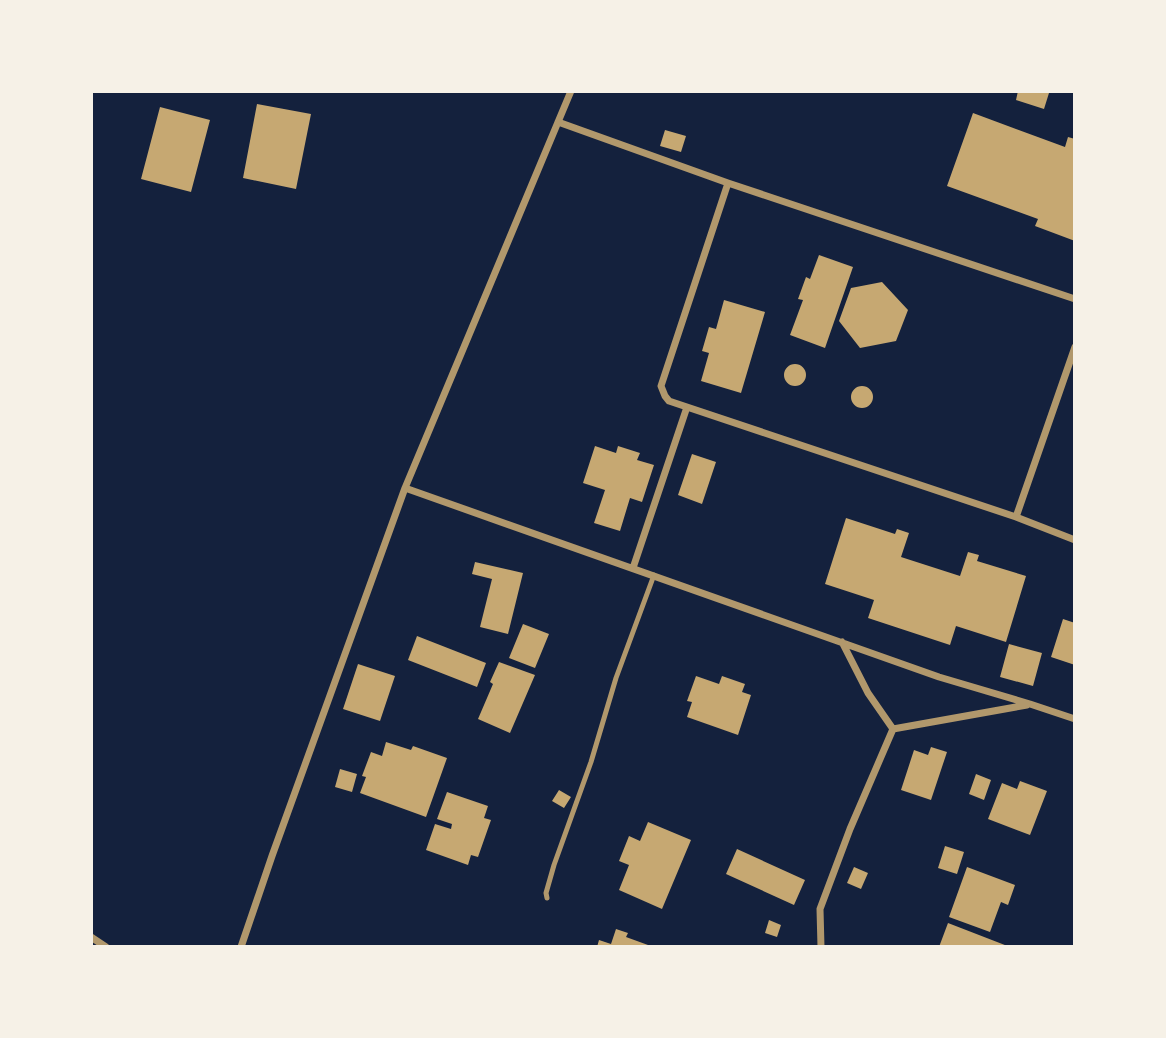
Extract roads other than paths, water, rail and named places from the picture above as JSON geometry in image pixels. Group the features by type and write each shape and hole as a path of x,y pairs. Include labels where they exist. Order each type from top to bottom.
{"street":[{"path":"241,947 405,488 571,91"},
{"path":"558,122 729,184 1075,299"},
{"path":"729,184 662,386 669,401 1016,517 1075,540"},
{"path":"1016,517 1075,347"},
{"path":"633,568 687,407"},
{"path":"405,488 939,677 1075,719"},
{"path":"841,642 868,693 893,729"},
{"path":"893,729 1030,704"},
{"path":"821,947 820,909 850,829 893,729"},
{"path":"91,937 106,947"}],"lane":[{"path":"547,898 554,865 591,762 616,678 654,575"}]}
